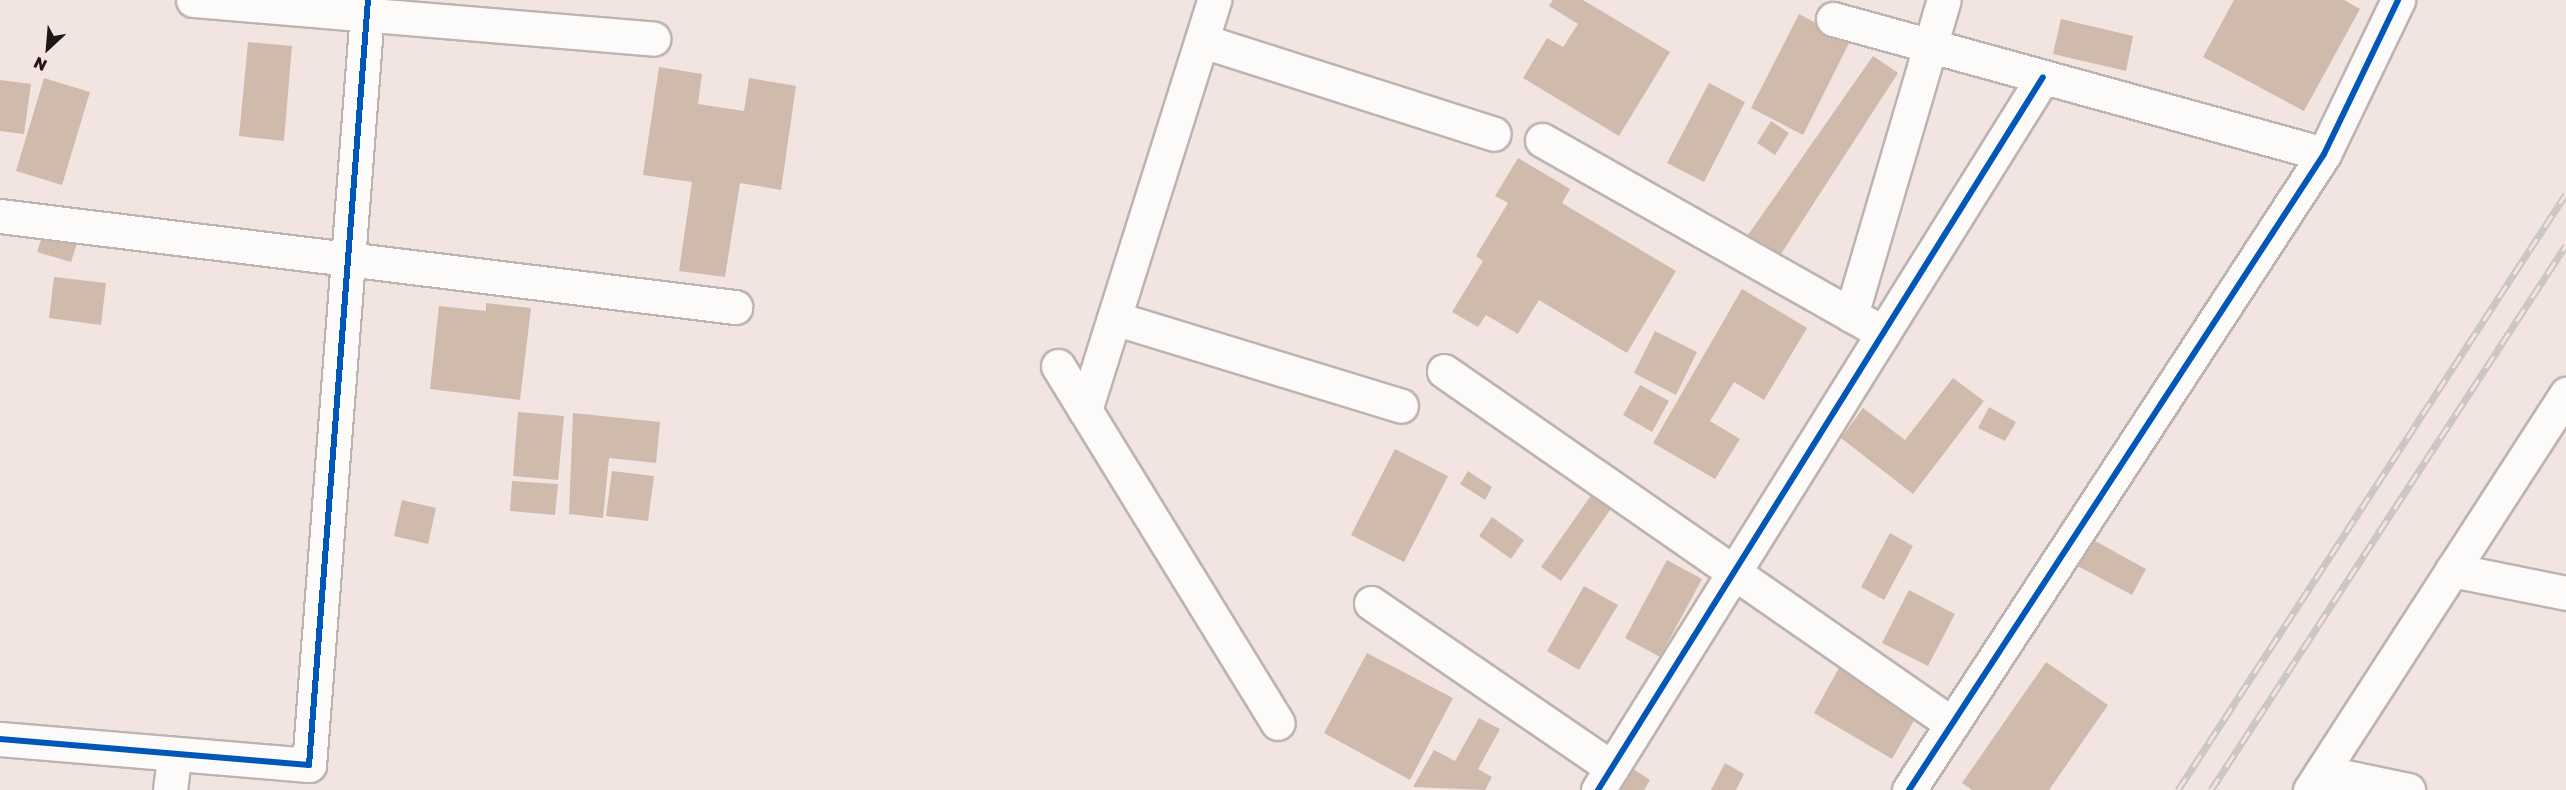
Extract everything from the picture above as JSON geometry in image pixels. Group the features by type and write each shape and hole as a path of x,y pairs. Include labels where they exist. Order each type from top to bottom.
{"street":[{"path":"194,0 367,7 653,39"},
{"path":"1085,410 1215,0"},
{"path":"1851,315 1944,0"},
{"path":"1909,790 2324,154 2398,0"},
{"path":"0,739 174,756 309,765 367,7"},
{"path":"1833,19 2324,154"},
{"path":"1203,41 1494,134"},
{"path":"1371,603 1605,779 2043,77"},
{"path":"1542,140 1883,333"},
{"path":"0,216 735,307"},
{"path":"1114,318 1401,406"},
{"path":"1058,366 1278,723"},
{"path":"1444,371 1952,724"},
{"path":"2408,790 2316,781 2566,394"},
{"path":"2452,570 2566,593"},
{"path":"170,790 174,756"}],"building":[{"path":"1553,0 1583,0 1670,52 1619,136 1523,78 1547,38 1563,47 1578,24 1549,6"},
{"path":"2234,0 2344,0 2360,9 2304,111 2203,57"},
{"path":"1799,14 1850,41 1803,135 1751,108"},
{"path":"2061,19 2133,36 2126,71 2053,54"},
{"path":"248,42 292,46 284,141 239,136"},
{"path":"1873,56 1898,73 1779,257 1748,235"},
{"path":"659,67 702,74 698,104 744,111 749,78 796,86 781,190 740,183 725,277 679,271 692,182 643,175"},
{"path":"44,78 90,92 62,185 16,171"},
{"path":"0,80 31,84 24,134 0,131"},
{"path":"1709,83 1745,102 1704,182 1667,163"},
{"path":"1771,121 1789,133 1775,155 1757,143"},
{"path":"1518,158 1570,189 1562,203 1676,271 1627,353 1539,300 1518,334 1486,315 1478,327 1452,312 1483,261 1476,256 1508,203 1495,196"},
{"path":"45,228 78,240 71,262 37,252"},
{"path":"54,277 106,283 101,325 49,318"},
{"path":"1742,289 1807,328 1764,400 1734,382 1710,421 1740,439 1715,479 1653,443"},
{"path":"486,303 531,308 520,400 430,389 439,306 486,311"},
{"path":"1655,331 1697,352 1676,395 1634,373"},
{"path":"1953,378 1984,401 1913,494 1841,438 1863,408 1905,440"},
{"path":"1640,385 1669,401 1652,432 1623,415"},
{"path":"1989,407 2016,422 2005,441 1978,428"},
{"path":"518,412 564,416 558,480 513,476"},
{"path":"573,413 660,422 656,463 609,458 603,518 569,514"},
{"path":"1395,449 1448,476 1404,562 1351,535"},
{"path":"612,471 654,476 648,521 606,516"},
{"path":"1468,471 1492,487 1485,500 1460,484"},
{"path":"512,481 558,484 555,515 510,511"},
{"path":"1592,494 1612,507 1561,581 1541,567"},
{"path":"402,500 436,508 428,544 394,536"},
{"path":"1492,517 1524,540 1511,559 1479,536"},
{"path":"1890,533 1913,546 1884,600 1861,587"},
{"path":"2088,537 2146,569 2132,595 2074,564"},
{"path":"1667,560 1702,579 1660,657 1625,638"},
{"path":"1584,586 1618,605 1579,670 1547,651"},
{"path":"1909,590 1955,614 1928,666 1882,643"},
{"path":"1367,653 1453,698 1410,780 1324,733"},
{"path":"2046,662 2108,705 2049,790 1972,790 1962,783"},
{"path":"1840,666 1919,712 1892,759 1814,713"},
{"path":"1479,718 1500,729 1478,769 1492,777 1485,790 1413,787 1434,750 1455,761"},
{"path":"1624,763 1650,780 1644,790 1611,790"},
{"path":"1725,763 1744,774 1736,790 1711,790"}],"railway":[{"path":"2178,790 2566,194"},
{"path":"2211,790 2566,245"}],"cycle path":[{"path":"0,739 309,765 368,0"},
{"path":"1909,790 2324,154 2398,0"},
{"path":"1598,790 2043,77"}]}
